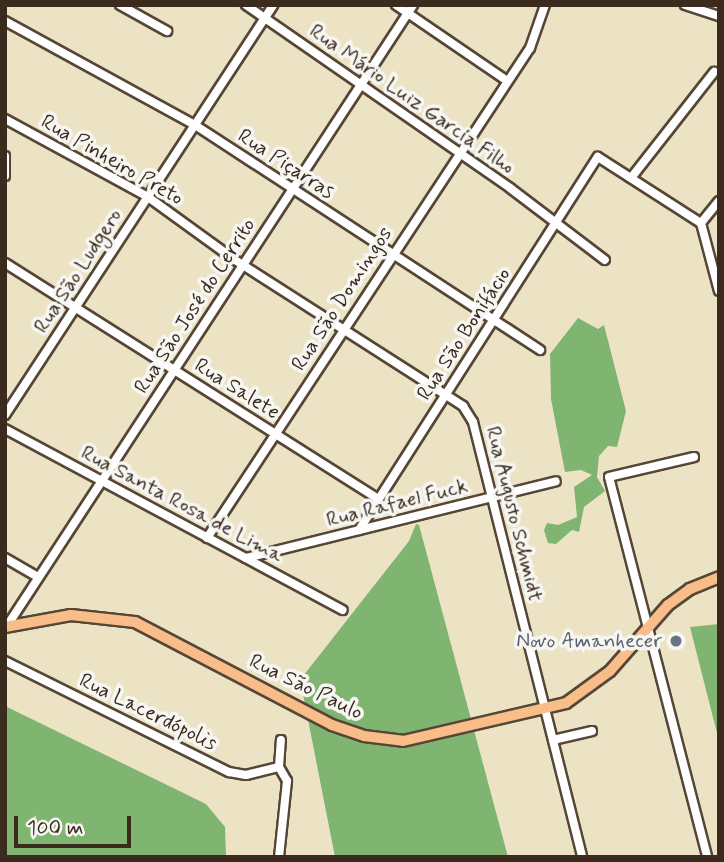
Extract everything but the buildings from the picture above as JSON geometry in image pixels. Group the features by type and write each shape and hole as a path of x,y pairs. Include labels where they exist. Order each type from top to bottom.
{"main road":[{"name":"Rua São Paulo","path":"6,626 71,615 135,622 313,717 378,739 430,738 546,711 601,680 679,596 719,577"}],"street":[{"path":"120,5 167,31"},
{"name":"Rua Mário Luiz Garcia Filho","path":"246,5 527,200 554,226 605,260"},
{"name":"Rua São Ludgero","path":"5,415 273,5"},
{"path":"396,5 410,9 506,80"},
{"name":"Rua São Domingos","path":"207,538 506,80 530,48 545,5"},
{"path":"685,5 719,16"},
{"name":"Rua São José do Cerrito","path":"6,626 410,9"},
{"name":"Rua Piçarras","path":"5,21 195,125 540,350"},
{"path":"714,72 631,178 701,223 719,291"},
{"name":"Rua Pinheiro Preto","path":"5,119 148,197 243,265 446,394"},
{"path":"5,156 5,176"},
{"name":"Rua São Bonifácio","path":"359,530 598,157 631,178"},
{"path":"701,223 719,201"},
{"name":"Rua Salete","path":"5,263 378,499"},
{"name":"Rua Augusto Schmidt","path":"446,394 463,406 473,422 582,857"},
{"name":"Rua Santa Rosa de Lima","path":"5,429 343,610"},
{"path":"694,457 609,477 707,857"},
{"name":"Rua Rafael Fuck","path":"246,558 556,481"},
{"path":"5,558 38,578"},
{"name":"Rua Lacerdópolis","path":"5,662 229,772 246,775 279,767"},
{"path":"553,740 592,731"},
{"path":"279,857 287,780 279,767 281,740"}],"green space":[{"path":"578,318 598,329 604,325 626,411 617,447 608,446 599,456 597,477 605,491 584,507 579,532 572,530 556,544 548,543 544,530 547,523 558,525 577,517 574,487 592,475 581,470 565,472 551,399 550,354"},
{"path":"416,524 419,525 508,857 335,857 303,694 296,685 409,541"},
{"path":"719,624 719,741 690,627"},
{"path":"5,706 206,804 225,827 226,857 5,857"}],"place":[{"name":"Novo Amanhecer","path":"676,641"}]}
